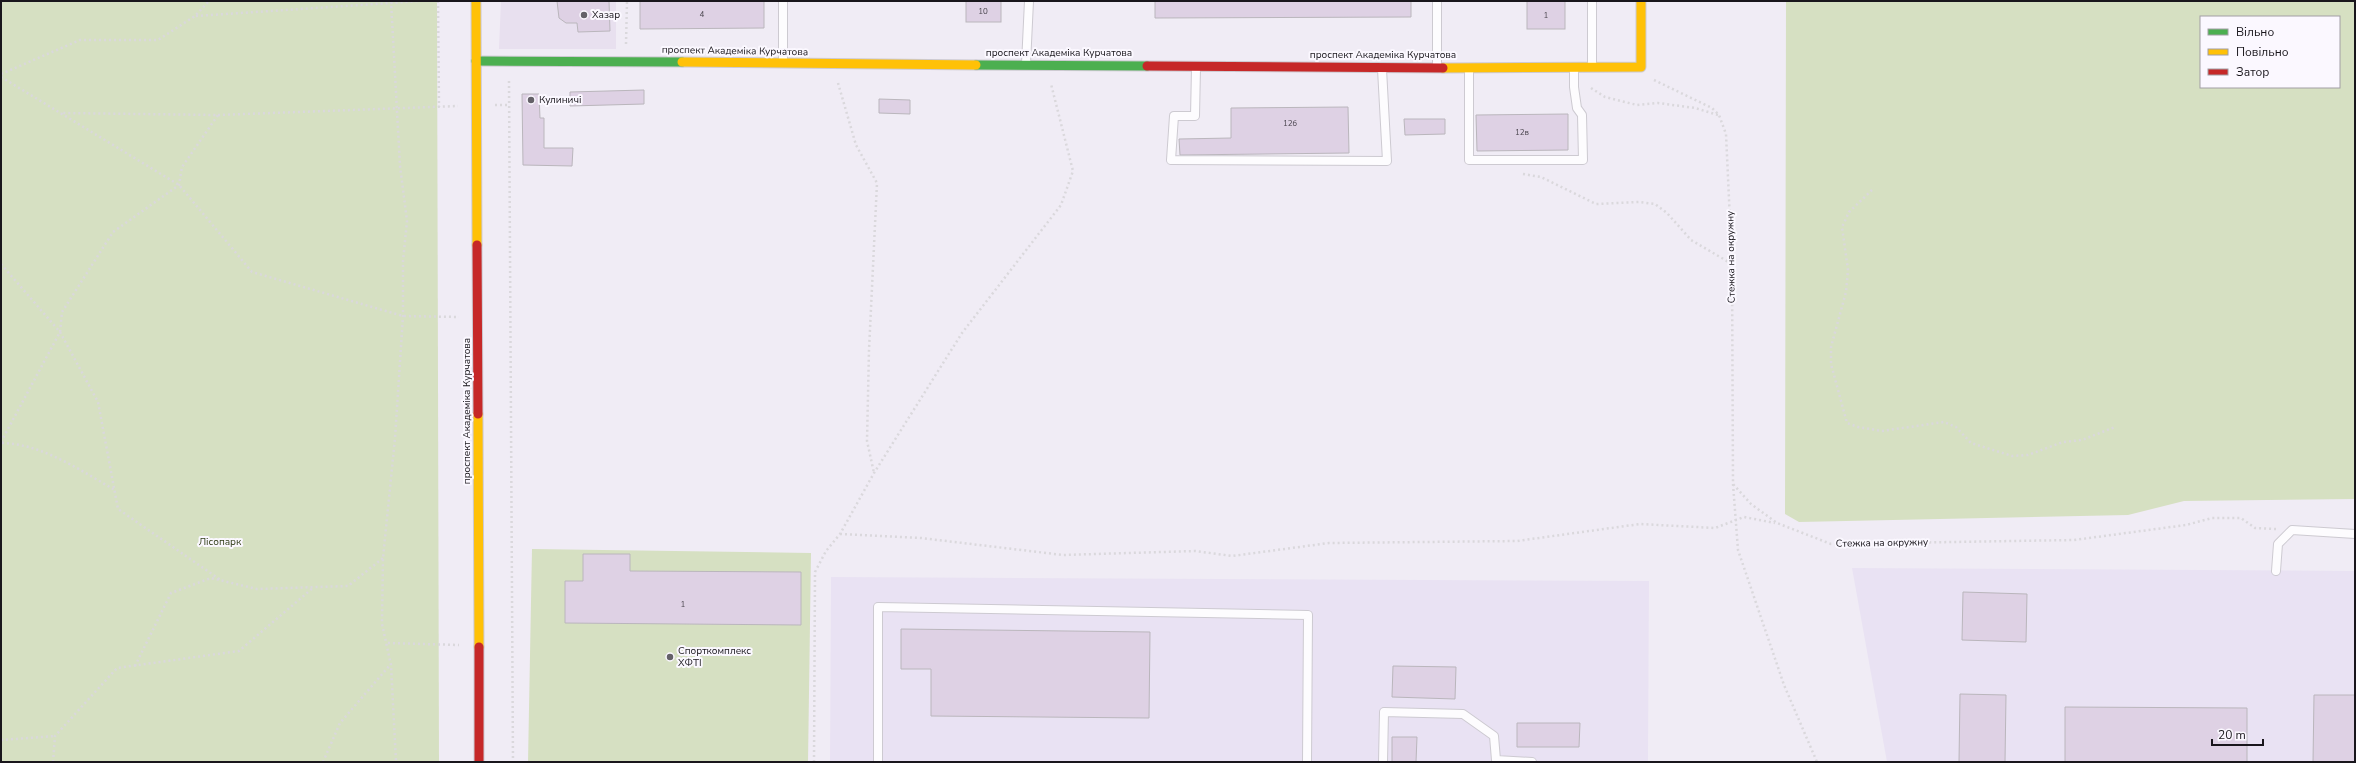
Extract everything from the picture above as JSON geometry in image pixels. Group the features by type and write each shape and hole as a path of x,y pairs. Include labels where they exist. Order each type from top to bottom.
{"street":[{"name":"проспект Академіка Курчатова","path":"476,1 479,762"},
{"path":"1641,1 1641,67"},
{"name":"проспект Академіка Курчатова","path":"476,61 1026,65 1468,66 1574,69 1592,67 1641,67"}],"lane":[{"path":"783,1 783,63"},
{"path":"1026,65 1029,1"},
{"path":"1437,1 1437,66"},
{"path":"1592,1 1592,67"},
{"path":"1196,65 1195,116 1174,116 1171,160 1387,161 1382,66"},
{"path":"1468,66 1469,160 1583,160 1582,115 1577,108 1574,87 1574,69"},
{"path":"2276,571 2278,544 2292,530 2355,534"},
{"path":"878,762 878,607 1308,615 1307,762"},
{"path":"1383,762 1384,712 1463,714 1494,736 1496,760 1532,762"}],"path":[{"path":"1,74 80,40 158,40 195,16 209,1"},
{"path":"195,16 391,1 420,1"},
{"path":"391,1 400,166 407,221 403,261 403,316 395,438 383,558 382,624 388,643 396,762"},
{"path":"438,1 439,107"},
{"path":"626,61 627,1"},
{"path":"509,61 513,762"},
{"path":"832,63 856,145 877,183 868,350 867,442 874,473"},
{"path":"814,762 816,572 826,551 840,534 874,473 962,333 1061,205 1073,171 1046,64"},
{"path":"1641,67 1652,79 1712,108 1719,115"},
{"path":"1,77 179,185 252,272 403,316 477,317"},
{"path":"1589,87 1605,97 1637,105 1658,103 1695,108 1719,115"},
{"path":"60,113 218,115 477,105"},
{"path":"115,490 68,463 19,443 2,442 60,332 62,312 113,232 179,185 182,167 218,115"},
{"name":"Стежка на окружну","path":"1719,115 1726,134 1728,148 1732,264 1733,484 1751,504 1777,523 1831,544 2074,540 2186,525 2212,518 2241,518 2254,528 2292,530"},
{"path":"1500,160 1509,171 1541,177 1596,204 1639,202 1655,204 1667,213 1691,240 1732,264"},
{"path":"1872,190 1849,212 1842,227 1848,270 1846,292 1831,347 1832,364 1847,423 1858,427 1882,431 1944,422 1956,428 1971,443 2012,456 2028,455 2063,442 2082,440 2115,427"},
{"path":"1,264 60,332 98,402 118,509 222,581"},
{"path":"1733,484 1738,550 1784,685 1818,762"},
{"path":"840,534 921,538 1064,555 1195,551 1232,556 1329,543 1517,541 1640,524 1714,528 1737,521 1744,517 1777,523"},
{"path":"134,666 171,593 211,578 256,589 348,586 383,558"},
{"path":"53,762 55,736 118,668 239,651 314,587"},
{"path":"388,643 478,646"},
{"path":"323,762 340,723 390,665"},
{"path":"1,740 55,736"}],"shaded area":[{"path":"501,1 616,1 616,49 499,49"},
{"path":"1852,568 2355,571 2355,762 1887,762"},
{"path":"831,577 1649,581 1648,762 830,762"}],"green space":[{"name":"Лісопарк","path":"1,1 437,1 439,762 1,762"},
{"path":"1786,1 2355,1 2355,499 2184,501 2128,515 1799,522 1785,514"},
{"name":"Спорткомплекс ХФТІ","path":"532,549 811,553 808,762 528,762"}],"building":[{"name":"Хазар","path":"557,1 609,1 610,31 578,32 577,23 566,23 559,18"},
{"path":"640,1 764,1 764,28 640,29"},
{"path":"966,1 1001,1 1001,22 966,22"},
{"path":"1155,1 1411,1 1411,17 1155,18"},
{"path":"1527,1 1565,1 1565,29 1527,29"},
{"path":"644,90 644,104 570,106 570,92"},
{"path":"522,94 539,94 540,118 544,118 544,148 573,148 572,166 523,165"},
{"path":"879,99 910,100 910,114 879,113"},
{"path":"1348,107 1349,153 1180,155 1179,139 1231,138 1231,108"},
{"path":"1568,114 1568,150 1477,151 1476,115"},
{"path":"1404,119 1445,119 1445,134 1405,135"},
{"path":"583,554 630,554 630,571 801,572 801,625 565,623 565,581 583,581"},
{"path":"1963,592 2027,594 2026,642 1962,640"},
{"path":"901,629 1150,632 1149,718 931,716 931,669 901,669"},
{"path":"1393,666 1456,667 1455,699 1392,697"},
{"path":"1960,694 2006,695 2005,762 1959,762"},
{"path":"2314,695 2355,695 2355,762 2313,762"},
{"path":"2065,707 2247,708 2247,762 2065,762"},
{"path":"1517,723 1580,723 1579,747 1517,747"},
{"path":"1392,737 1417,737 1416,762 1392,762"}],"traffic: fast":[{"path":"476,61 682,62"},
{"path":"976,65 1147,66"}],"traffic: slow":[{"path":"476,1 477,245"},
{"path":"1443,68 1641,67 1641,1"},
{"path":"682,62 976,65"},
{"path":"478,414 479,647"}],"traffic: jam":[{"path":"1147,66 1443,68"},
{"path":"477,245 478,414"},
{"path":"479,647 479,762"}],"place":[{"name":"Хазар","path":"584,15"},
{"name":"Кулиничі","path":"531,100"},
{"name":"Спорткомплекс ХФТІ","path":"670,657"}]}
